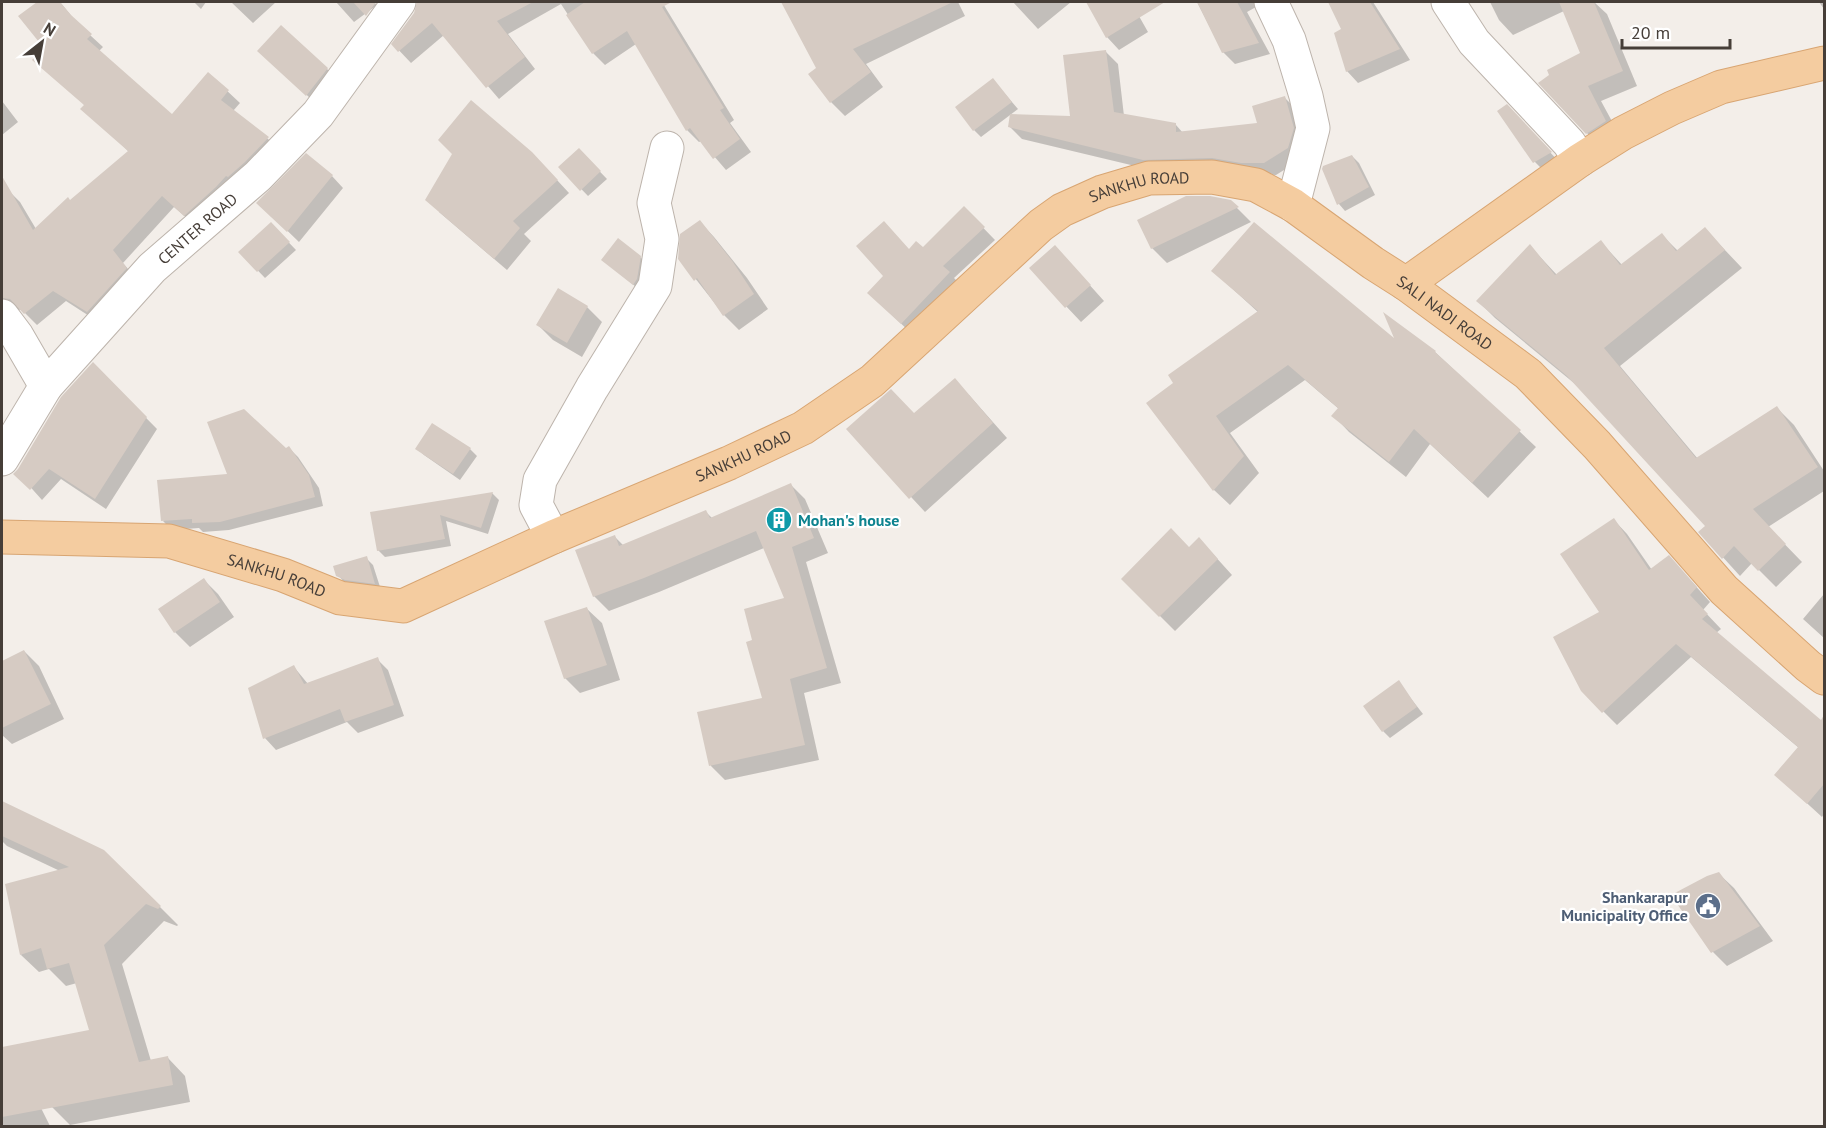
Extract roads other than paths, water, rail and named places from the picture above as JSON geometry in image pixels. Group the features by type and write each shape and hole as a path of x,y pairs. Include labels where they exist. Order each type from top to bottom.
{"main road":[{"name":"SALI NADI ROAD","path":"1824,63 1721,87 1633,128 1580,160 1406,284 1528,374 1597,445 1724,590 1824,678"},
{"name":"SANKHU ROAD","path":"2,537 169,541 283,575 340,598 403,606 553,537 729,464 803,428 872,381 1041,225 1062,210 1102,192 1149,178 1212,177 1256,185 1293,205 1406,284"}],"street":[{"name":"CENTER ROAD","path":"2,459 46,386 152,268 258,176 318,114 399,2"},
{"path":"1270,2 1289,40 1306,96 1312,128 1293,205"},
{"path":"1448,2 1474,42 1569,143 1580,160"},
{"path":"553,537 536,505 540,480 592,388 655,286 662,239 654,203 667,147"},
{"path":"2,316 17,336 46,386"}],"place":[{"name":"Mohan's house","path":"779,520"},
{"name":"Shankarapur Municipality Office","path":"1708,906"}]}
